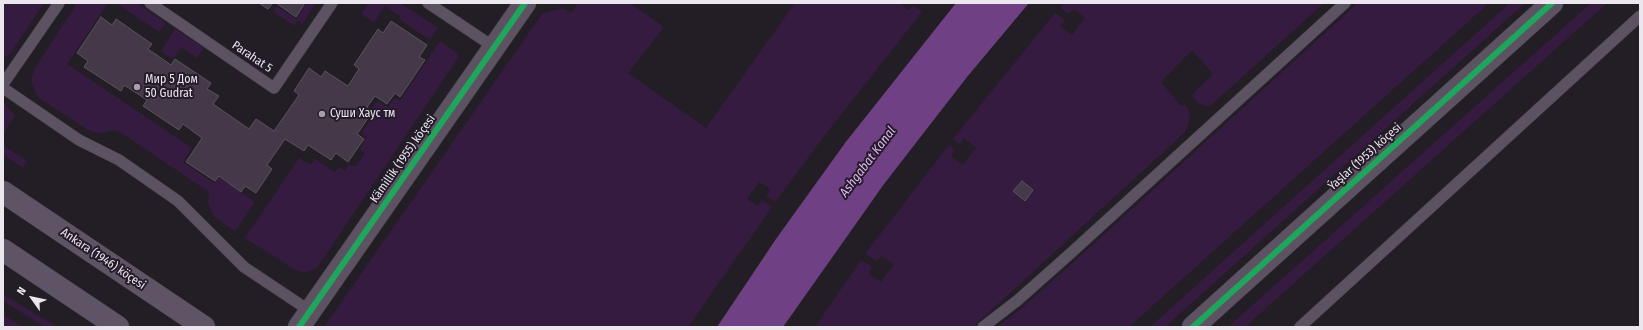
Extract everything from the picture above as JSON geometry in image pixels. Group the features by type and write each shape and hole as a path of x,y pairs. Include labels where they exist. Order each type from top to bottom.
{"main road":[{"name":"Ankara (1946) köçesi","path":"3,192 204,327"},
{"path":"3,250 118,327"}],"street":[{"name":"Kämillik (1955) köçesi","path":"305,319 525,3"},
{"name":"Ýaşlar (1953) köçesi","path":"1193,327 1552,3"}],"lane":[{"path":"3,84 59,3"},
{"name":"Parahat 5","path":"150,3 274,88 332,3"},
{"path":"428,3 494,47"},
{"path":"983,327 1018,300 1072,252 1345,3"},
{"path":"1300,327 1640,16"},
{"path":"3,88 78,140 119,160 178,201 244,267 305,319"}],"shaded area":[{"path":"5,3 44,3 10,54 3,58 3,7"},
{"path":"77,3 108,3 67,64 192,148 183,162 214,183 219,177 255,202 235,231 217,219 212,213 208,202 209,192 120,132 115,130 100,133 93,132 39,98 36,94 32,83 34,70"},
{"path":"116,3 137,3 166,23 159,32"},
{"path":"307,3 316,3 302,24 298,20 294,26 273,11 276,6 296,19"},
{"path":"368,3 400,3 438,28 430,40 399,19 400,16 385,6 374,22 361,14"},
{"path":"578,3 630,3 664,27 628,73 706,128 795,3 900,3 908,10 914,5 922,12 828,131 775,202 766,196 770,189 759,182 747,199 758,206 762,200 772,207 688,327 324,327 542,14 563,8 571,13"},
{"path":"1064,3 1324,3 1210,106 1204,106 1198,103 1192,95 1213,74 1192,50 1161,82 1181,106 1184,104 1188,109 1190,118 1185,132 973,327 815,327 861,260 872,267 869,274 881,282 894,264 881,256 877,261 865,254 949,145 955,150 951,156 963,165 976,148 964,138 960,144 953,139 1055,13 1065,20 1060,26 1072,35 1085,18 1074,9 1069,14 1060,8"},
{"path":"1358,3 1489,3 1129,327 997,327 1022,308 1076,260"},
{"path":"1510,3 1525,3 1165,327 1150,327"},
{"path":"1591,3 1607,3 1245,327 1228,327"},
{"path":"175,29 204,48 197,58 181,47 173,59 161,51"},
{"path":"440,41 457,53 458,58 316,269 302,272 294,269 245,238 299,158 311,165 315,159 335,172 340,167 345,171 349,164 355,167 365,153 360,149 367,137 361,133 376,111 372,108 378,101 388,107 395,97 400,101"},
{"path":"3,102 15,115 5,131 3,130"},
{"path":"3,145 27,161 23,168 3,154"},
{"path":"3,294 57,327 45,327 3,301"},
{"path":"3,315 23,327 3,327"}],"water":[{"name":"Ashgabat Kanal","path":"956,3 1029,3 967,77 884,184 783,327 717,327 776,239 845,143"}],"building":[{"path":"259,3 273,3 268,9"},
{"path":"276,3 305,3 296,17"},
{"path":"101,17 112,25 116,19 152,44 148,49 171,65 175,59 211,83 207,89 219,96 213,104 249,129 256,119 274,131 299,95 294,91 309,68 321,77 325,71 348,86 359,69 354,65 378,29 383,33 391,21 427,45 419,57 425,60 400,97 395,93 387,104 375,96 367,107 373,111 357,134 364,139 348,162 336,153 331,160 308,145 304,151 285,139 267,165 272,169 256,193 245,186 241,192 219,176 215,181 186,162 202,138 183,124 179,130 143,106 147,100 124,85 121,91 84,67 88,61 77,53"},
{"path":"1022,181 1033,190 1025,201 1013,191"}],"cycle path":[{"path":"299,327 525,3"},
{"path":"1193,327 1552,3"}],"place":[{"name":"Мир 5 Дом 50 Gudrat","path":"137,87"},
{"name":"Суши Хаус тм","path":"322,114"}]}
